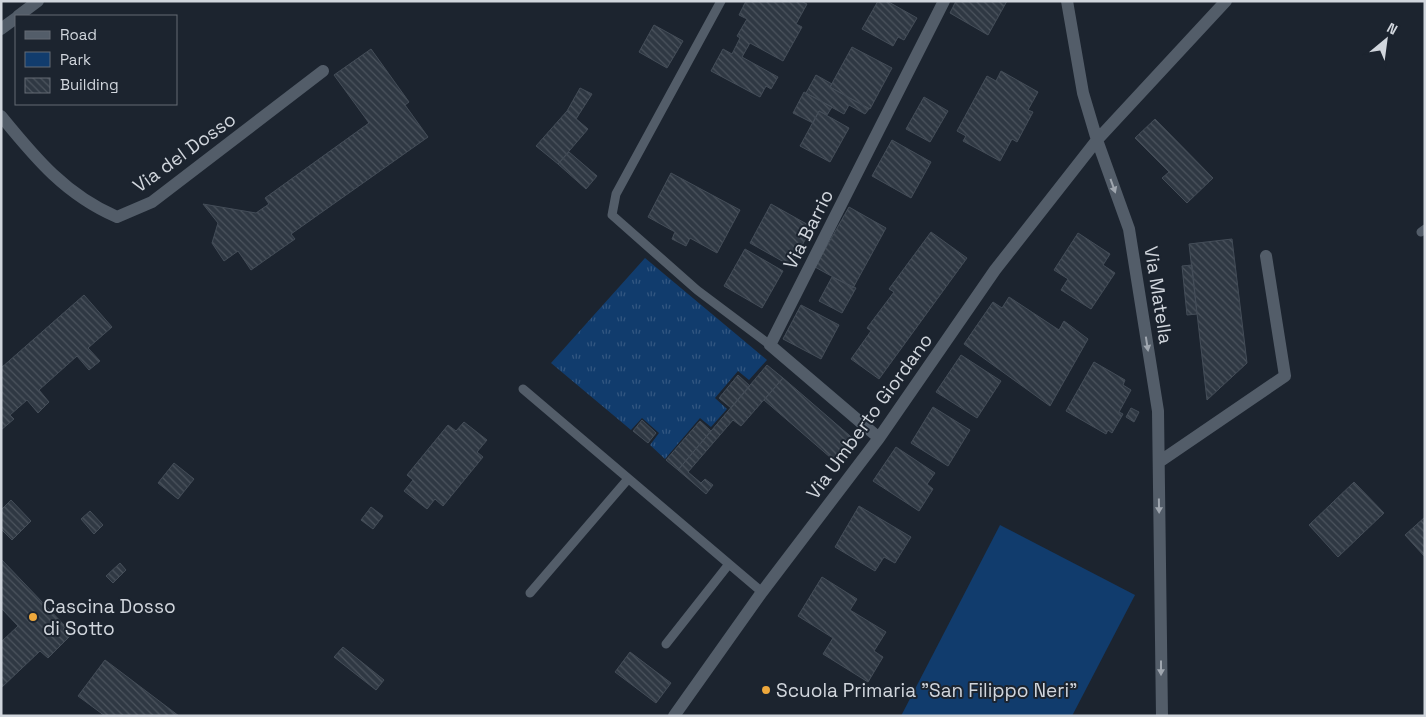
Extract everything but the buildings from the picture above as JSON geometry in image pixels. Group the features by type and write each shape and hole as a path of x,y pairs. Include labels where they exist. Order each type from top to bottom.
{"street":[{"path":"20,15 38,1"},
{"name":"Via Barrio","path":"770,345 944,1"},
{"name":"Via Matella","path":"1067,1 1083,93 1097,140 1129,229 1158,411 1162,716"},
{"name":"Via Umberto Giordano","path":"674,716 762,592 879,438 995,270 1097,140 1226,1"},
{"path":"1,29 15,18"},
{"name":"Via del Dosso","path":"1,116 54,176 91,206 117,217 152,202 323,71"},
{"path":"1159,462 1285,376 1266,256"},
{"path":"770,345 879,438"}],"lane":[{"path":"721,1 616,194 612,215 697,290 770,345"},
{"path":"523,389 762,592"},
{"path":"530,593 628,479"},
{"path":"666,644 729,564"}],"green space":[{"path":"645,258 767,360 749,380 738,371 715,398 727,409 711,427 700,418 665,459 650,445 659,433 642,418 631,430 551,363"},
{"path":"1000,525 1135,595 1072,716 901,716"}],"place":[{"name":"Cascina Dosso di Sotto","path":"33,617"},
{"name":"Scuola Primaria \"San Filippo Neri\"","path":"766,690"}]}
